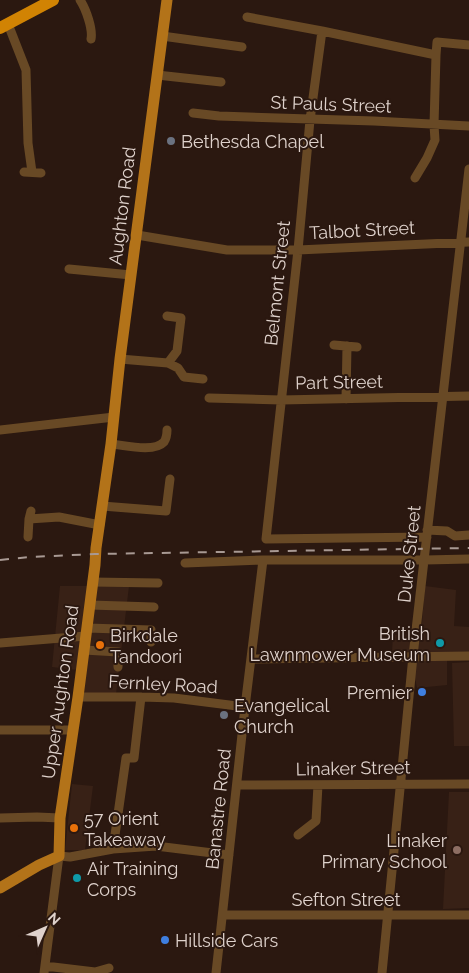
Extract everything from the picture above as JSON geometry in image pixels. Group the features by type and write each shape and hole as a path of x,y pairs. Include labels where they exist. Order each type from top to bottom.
{"highway":[{"path":"4,26 53,0"}],"main road":[{"name":"Aughton Road","path":"114,417 166,0"},
{"name":"Upper Aughton Road","path":"59,856 60,818 78,697 114,417"},
{"path":"0,888 39,865 59,856"}],"street":[{"path":"80,0 90,25 91,39"},
{"path":"247,17 436,55"},
{"path":"4,26 26,70 28,143 32,172"},
{"name":"Belmont Street","path":"322,31 310,120 298,250 266,539 427,534"},
{"path":"162,36 242,47"},
{"path":"415,178 435,140 436,55 438,42 469,45"},
{"path":"157,75 221,82"},
{"name":"St Pauls Street","path":"192,113 219,116 469,126"},
{"name":"Duke Street","path":"382,973 413,656 443,397 464,242 469,169"},
{"name":"Talbot Street","path":"137,235 227,250 298,250 464,242"},
{"path":"69,268 131,275"},
{"path":"167,316 181,318 176,350 168,363"},
{"path":"334,345 352,346 346,399"},
{"path":"120,360 168,363 178,368 184,377 203,379"},
{"name":"Part Street","path":"209,398 281,400 469,396"},
{"path":"0,430 114,417"},
{"path":"112,444 151,448 165,441 167,430"},
{"path":"102,506 166,511 170,479"},
{"path":"28,536 30,515 59,517 100,525"},
{"path":"427,534 447,531 455,536 469,535"},
{"path":"185,563 263,560 469,559"},
{"name":"Banastre Road","path":"216,973 263,560"},
{"path":"92,582 158,583"},
{"path":"90,605 154,607"},
{"path":"0,642 86,632 151,630 151,642"},
{"path":"84,650 118,652 118,667"},
{"path":"251,659 469,656"},
{"name":"Fernley Road","path":"78,697 174,698 246,706"},
{"path":"113,848 126,758 134,758 141,697"},
{"path":"0,730 73,730"},
{"name":"Linaker Street","path":"237,785 469,784"},
{"path":"298,836 316,821 318,785"},
{"path":"0,818 60,818"},
{"path":"59,856 70,857 113,848 156,846 229,855"},
{"name":"Upper Aughton Road","path":"44,970 59,856"},
{"name":"Sefton Street","path":"223,915 469,915"},
{"path":"44,970 95,972 108,968"}],"shaded area":[{"path":"60,586 129,586 116,694 84,693 86,671 52,667"},
{"path":"425,586 456,590 454,626 469,627 469,658 447,660 447,685 417,688 411,658 392,652 393,635 421,634"},
{"path":"469,662 469,746 454,746 452,663"},
{"path":"72,784 93,786 85,850 65,850"},
{"name":"Linaker Primary School","path":"449,792 469,792 469,908 443,909"}],"railway":[{"path":"0,560 95,554 469,548"}],"place":[{"name":"Bethesda Chapel","path":"171,141"},
{"name":"British Lawnmower Museum","path":"440,643"},
{"name":"Birkdale Tandoori","path":"100,645"},
{"name":"Premier","path":"422,692"},
{"name":"Evangelical Church","path":"224,715"},
{"name":"57 Orient Takeaway","path":"74,828"},
{"name":"Linaker Primary School","path":"457,850"},
{"name":"Air Training Corps","path":"77,878"},
{"name":"Hillside Cars","path":"165,940"}]}
